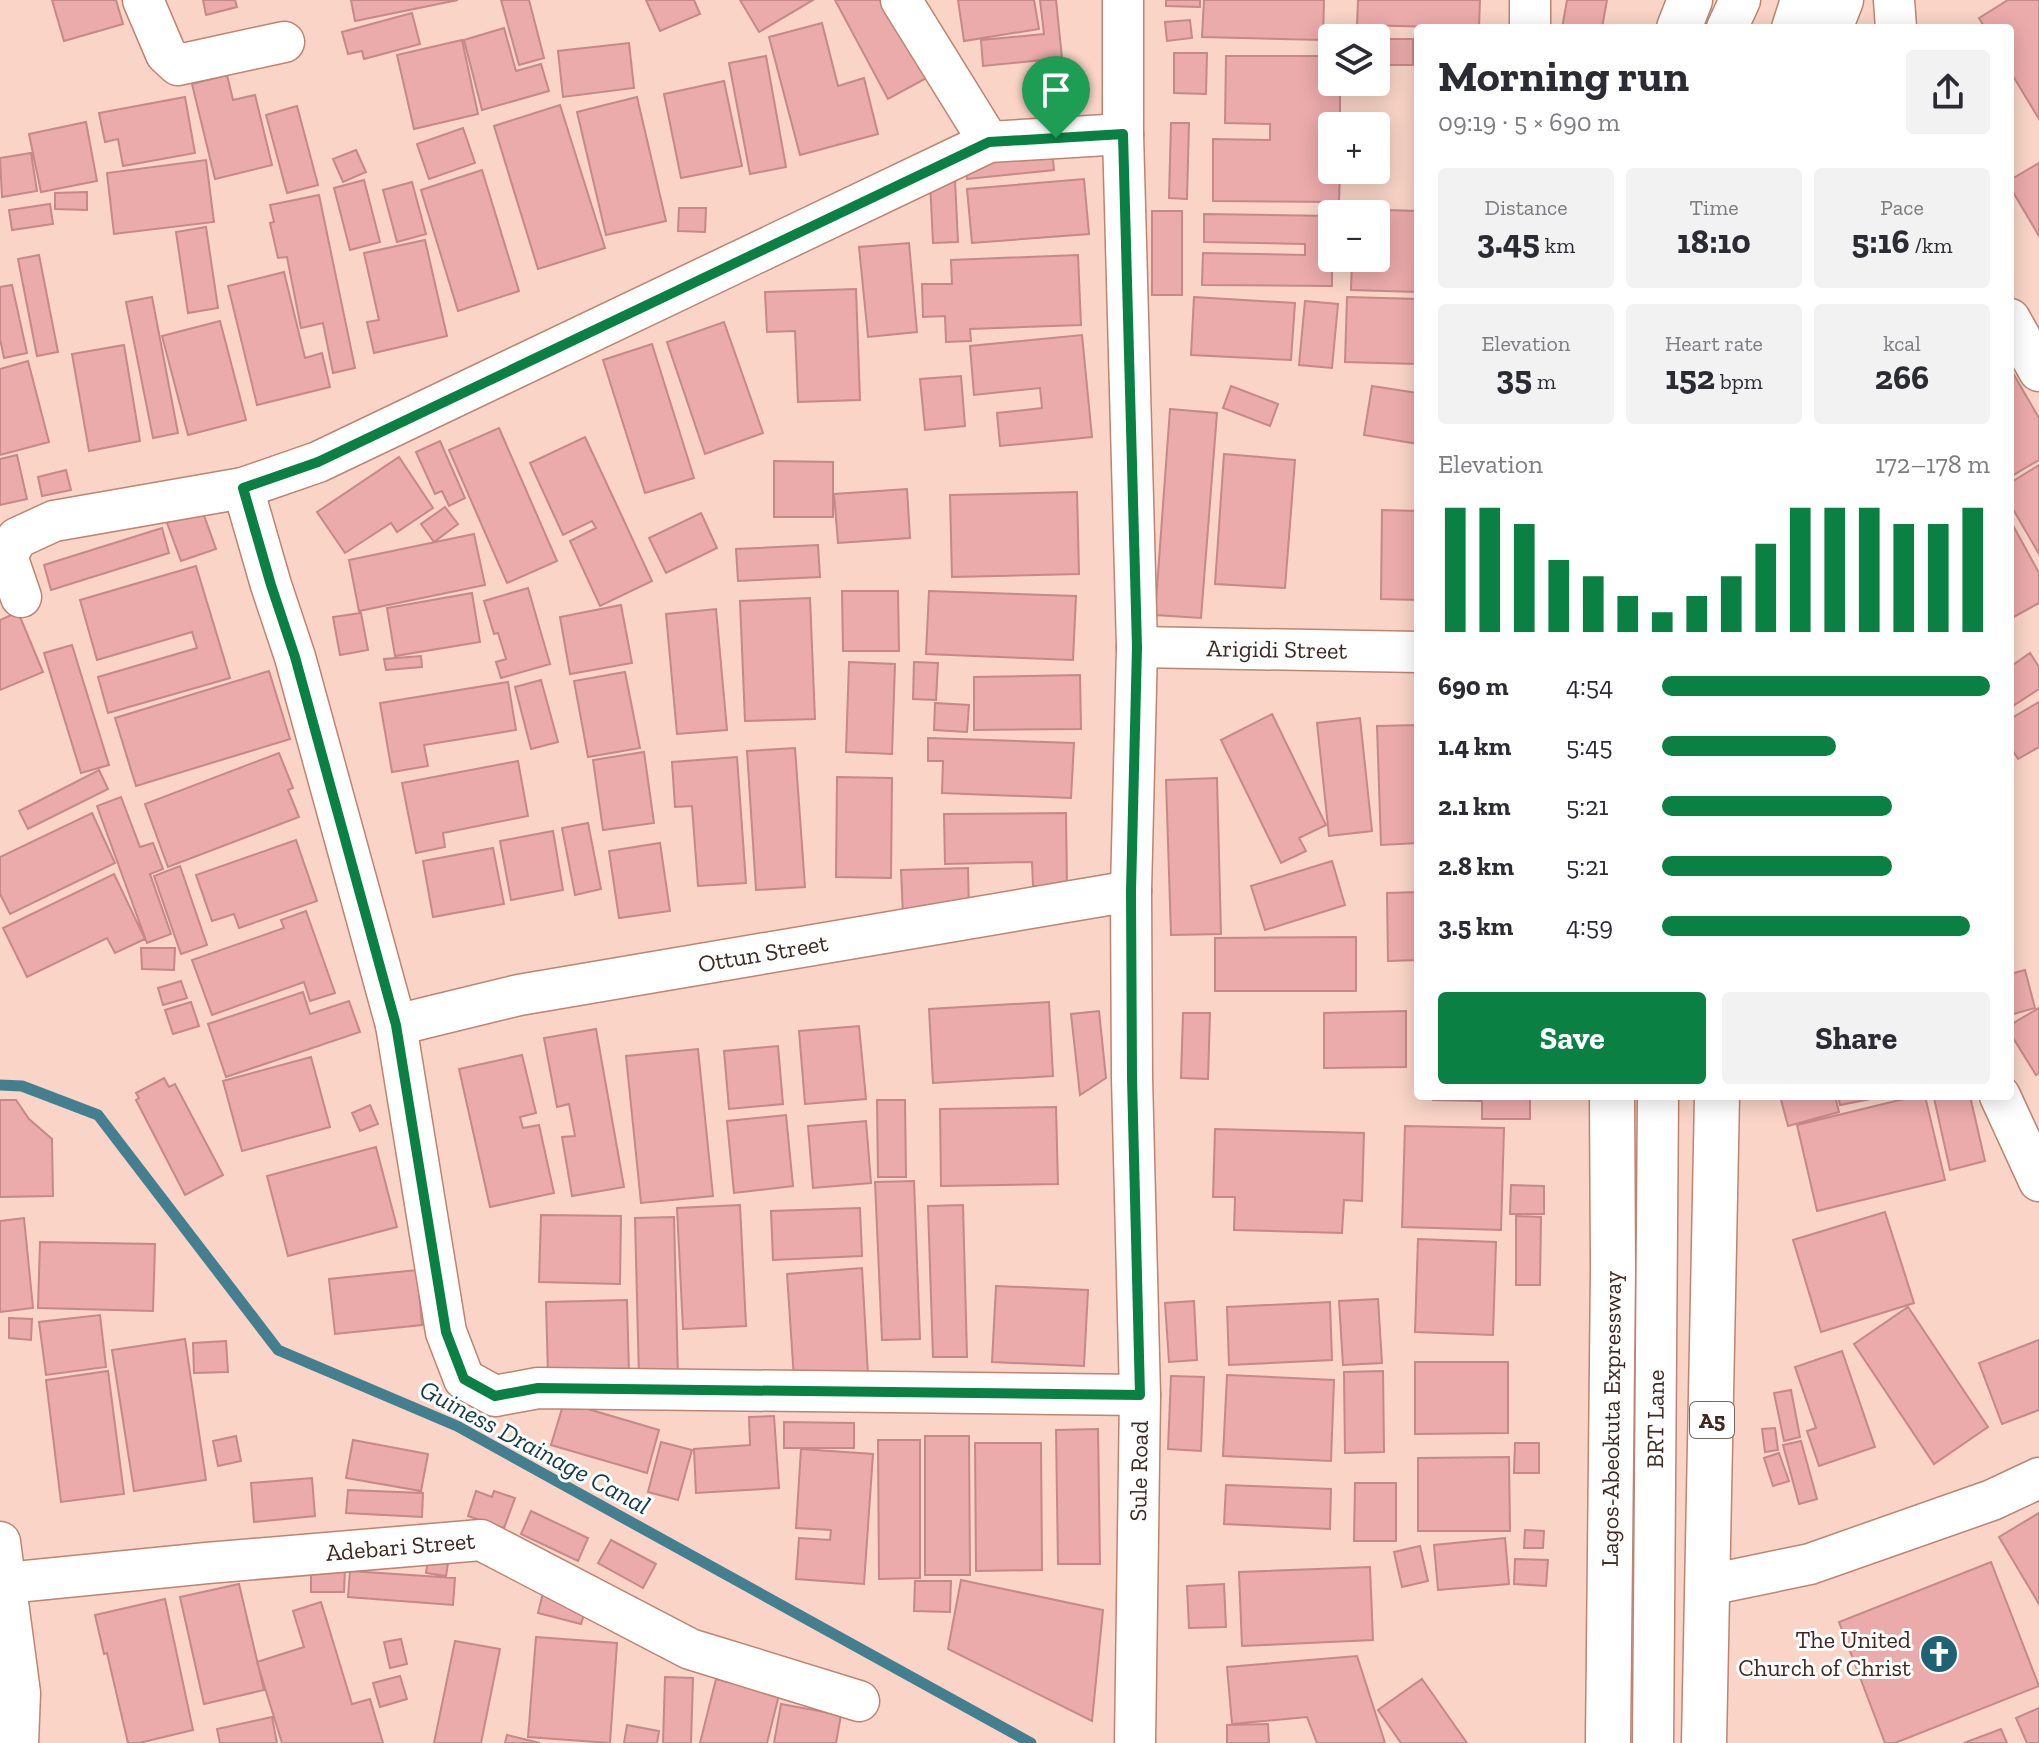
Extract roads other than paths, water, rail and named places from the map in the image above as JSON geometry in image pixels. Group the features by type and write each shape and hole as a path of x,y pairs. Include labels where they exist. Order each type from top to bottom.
{"highway":[{"path":"1681,24 1690,0"},
{"path":"1832,24 1841,0"},
{"name":"Lagos-Abeokuta Expressway","path":"1608,1743 1612,1100"},
{"name":"A5","path":"1704,1743 1717,1100"}],"street":[{"path":"143,0 166,54 178,65 284,42"},
{"path":"901,0 989,142"},
{"name":"Sule Road","path":"1123,0 1123,134 1137,647 1131,891 1140,1395 1135,1743"},
{"path":"1530,0 1530,24"},
{"path":"1729,24 1740,0"},
{"path":"1793,24 1801,0"},
{"path":"1894,0 1896,24"},
{"path":"21,597 7,556 17,538 54,521 243,488 318,462 989,142 1123,134"},
{"path":"2014,326 2039,371"},
{"path":"243,488 295,657 396,1025 446,1332 464,1379 495,1396 538,1388 1140,1395"},
{"name":"Arigidi Street","path":"1137,647 1414,652"},
{"name":"Ottun Street","path":"396,1025 519,995 1131,891"},
{"name":"BRT Lane","path":"1653,1743 1658,1100"},
{"path":"2002,1100 2039,1181"},
{"path":"1709,1585 1810,1564 1992,1500 2039,1478"},
{"name":"Adebari Street","path":"6,1583 481,1540 690,1649 859,1701"},
{"path":"0,1542 20,1693 18,1743"}],"waterway":[{"name":"Guiness Drainage Canal","path":"0,1085 22,1086 98,1115 278,1350 457,1426 1031,1743"}],"place":[{"name":"The United Church of Christ","path":"1939,1654"}]}
